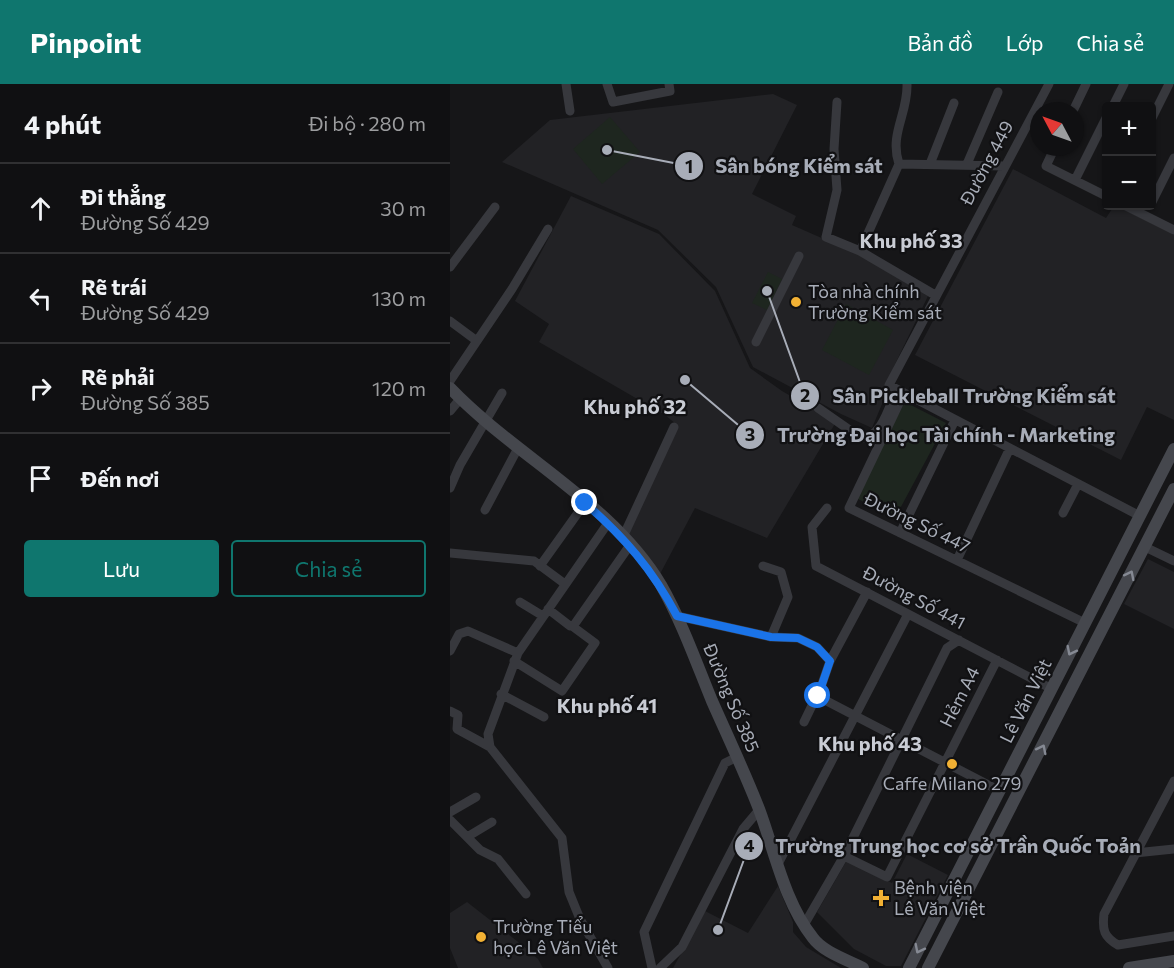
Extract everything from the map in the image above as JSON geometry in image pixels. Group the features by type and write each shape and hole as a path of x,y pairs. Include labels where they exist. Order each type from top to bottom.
{"main road":[{"name":"Đường Số 385","path":"450,388 484,423 518,448 608,523 653,573 677,616 759,810 777,867 804,925 814,941 863,968"},
{"name":"Lê Văn Việt","path":"909,968 1140,516 1170,468 1174,449"},
{"name":"Lê Văn Việt","path":"928,968 1174,489"},
{"path":"1140,516 1156,525"},
{"path":"1000,791 1016,799"},
{"path":"1129,968 1174,961"}],"street":[{"path":"566,84 570,111"},
{"path":"607,84 612,102 670,90 669,84"},
{"path":"860,251 899,164 894,142 906,103 907,84"},
{"name":"Đường 449","path":"896,389 934,296 1049,84"},
{"path":"1077,102 1086,84"},
{"path":"1115,102 1124,84"},
{"path":"1156,110 1169,84"},
{"path":"967,164 998,92"},
{"path":"837,102 834,149 837,190 826,237 860,251 934,296"},
{"path":"930,164 954,103"},
{"path":"1074,180 1102,127"},
{"path":"1051,156 1046,166 1102,194"},
{"path":"1156,194 1174,158"},
{"path":"899,164 1004,166"},
{"path":"450,267 495,207"},
{"path":"1134,210 1174,230"},
{"path":"1145,215 1148,210"},
{"path":"450,381 548,229"},
{"path":"756,342 799,256"},
{"path":"450,321 477,341"},
{"path":"818,408 861,438 871,437 877,432 896,389 1140,516"},
{"name":"Đường Số 447","path":"896,389 849,508 1085,623"},
{"path":"450,488 502,393"},
{"path":"450,411 460,399"},
{"path":"900,533 956,420"},
{"path":"572,626 626,541 674,427"},
{"path":"485,510 518,448"},
{"path":"957,560 1010,448"},
{"path":"1063,513 1078,484"},
{"path":"540,566 585,503"},
{"name":"Đường Số 441","path":"827,508 812,527 816,566 1052,689"},
{"path":"490,747 489,728 516,657 608,523"},
{"path":"1145,547 1174,561"},
{"path":"450,553 534,561 565,584"},
{"path":"763,566 781,572 788,597 771,637"},
{"path":"804,722 818,696 830,661 867,592"},
{"path":"450,651 459,634 468,631 516,657 562,691 595,644 572,626 520,602"},
{"path":"777,867 908,614"},
{"path":"677,616 771,637 798,638 817,647 830,661"},
{"path":"804,925 844,856 947,648 959,640"},
{"name":"Hẻm A4","path":"844,856 887,877 997,660"},
{"path":"501,694 544,717"},
{"path":"818,696 1000,791"},
{"path":"450,711 458,715 457,729 490,747 562,838 569,891 580,918 608,968"},
{"path":"652,968 644,932 725,763 736,757"},
{"path":"1174,781 1104,914 1103,930 1106,938 1118,945 1174,936"},
{"path":"450,812 476,797"},
{"path":"660,968 682,947 743,829 759,810"},
{"path":"450,820 480,850 498,859 526,894"},
{"path":"467,837 492,822"},
{"path":"1136,853 1174,849"}],"shaded area":[{"path":"773,94 797,105 752,194 796,216 792,225 858,254 928,296 883,389 887,392 872,428 753,367 716,287 658,230 502,162 550,120"},
{"path":"610,117 640,152 602,184 573,149"},
{"path":"1013,169 1106,218 1111,210 1125,210 1174,234 1174,420 1147,407 1121,460 915,355"},
{"path":"571,196 659,234 715,291 750,368 782,391 836,422 767,538 695,508 660,574 626,532 676,424 665,415 539,342 549,324 515,301"},
{"path":"768,272 782,279 767,310 752,303"},
{"path":"846,304 893,330 869,375 822,350"},
{"path":"905,402 946,423 895,518 854,497"},
{"path":"1148,559 1174,572 1174,629 1124,604"},
{"name":"Bệnh viện Lê Văn Việt","path":"907,854 948,875 901,966 886,966 854,949 817,912 847,860 892,883"},
{"path":"778,886 793,922 793,932 806,947 841,968 673,968 705,911 748,933"},
{"name":"Trường Tiểu học Lê Văn Việt","path":"467,902 522,945 538,959 543,968 458,968 450,948 450,913"}],"place":[{"name":"Sân bóng Kiểm sát","path":"607,150"},
{"name":"Sân Pickleball Trường Kiểm sát","path":"767,291"},
{"name":"Tòa nhà chính Trường Kiểm sát","path":"796,302"},
{"name":"Trường Đại học Tài chính - Marketing","path":"685,380"},
{"name":"Caffe Milano 279","path":"952,764"},
{"name":"Bệnh viện Lê Văn Việt","path":"881,898"},
{"name":"Trường Trung học cơ sở Trần Quốc Toản","path":"718,930"},
{"name":"Trường Tiểu học Lê Văn Việt","path":"481,937"}],"district":[{"name":"Khu phố 33","path":"911,241"},
{"name":"Khu phố 32","path":"635,407"},
{"name":"Khu phố 41","path":"607,706"},
{"name":"Khu phố 43","path":"870,744"}],"route":[{"path":"585,503 622,537 653,573 677,616 771,637 798,638 817,647 830,661 818,696"}]}
